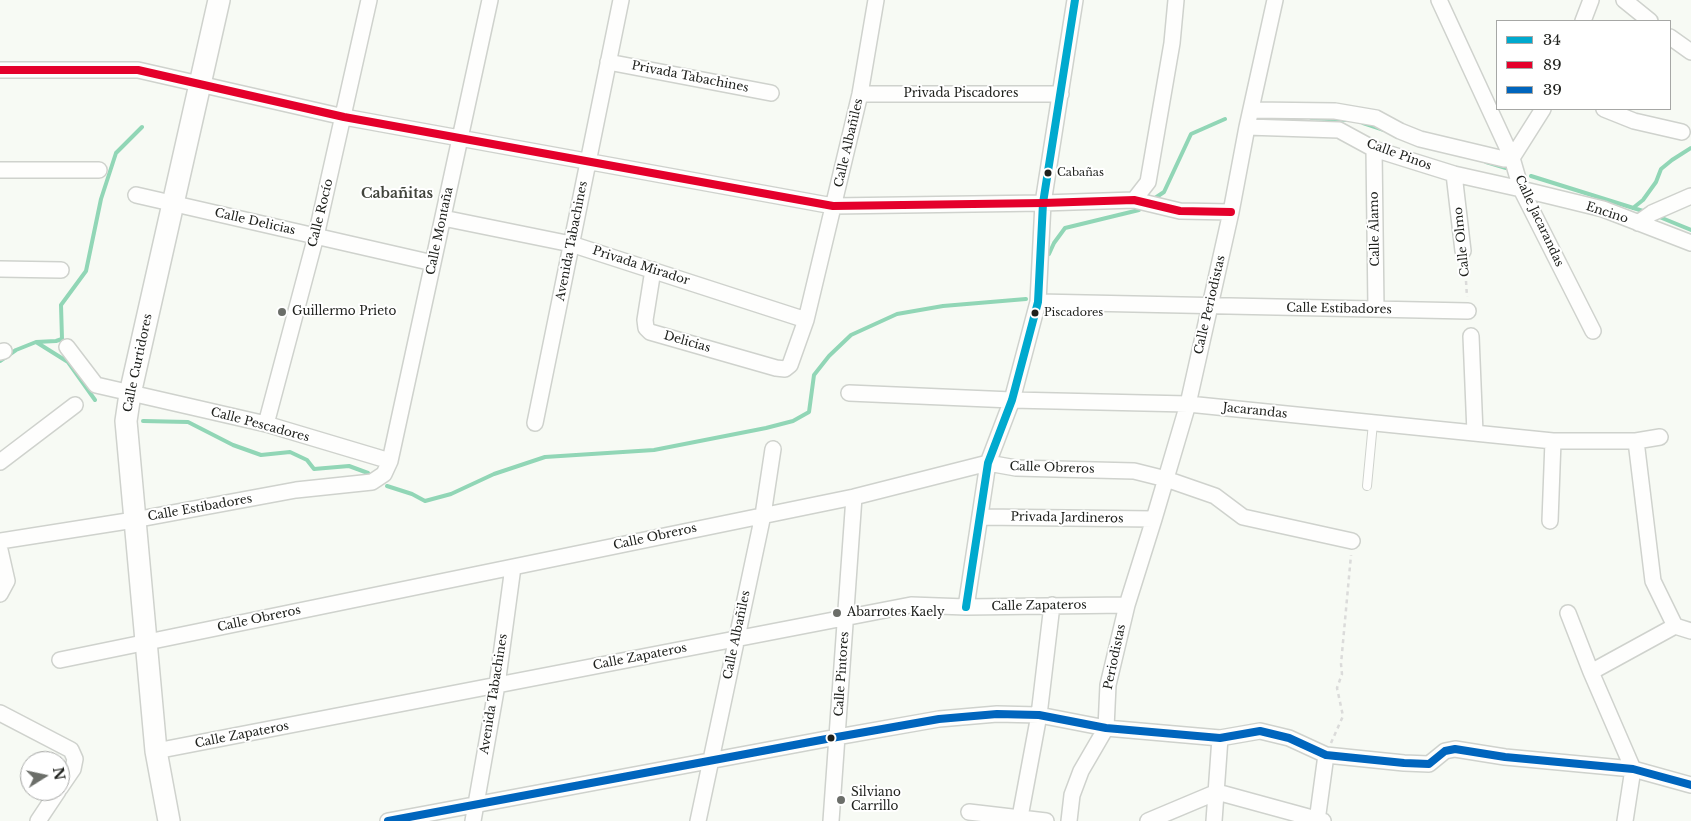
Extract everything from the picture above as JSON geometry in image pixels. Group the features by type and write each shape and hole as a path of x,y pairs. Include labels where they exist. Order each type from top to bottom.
{"street":[{"name":"Calle Curtidores","path":"169,821 156,751 126,421 130,394 220,0"},
{"name":"Calle Rocío","path":"266,424 316,236 369,0"},
{"name":"Calle Montaña","path":"390,462 490,0"},
{"name":"Avenida Tabachines","path":"534,423 621,0"},
{"name":"Calle Albañiles","path":"785,369 790,365 806,320 860,94 876,0"},
{"path":"966,607 988,463 1012,400 1038,302 1043,203 1076,0"},
{"path":"1134,200 1148,182 1172,43 1176,0"},
{"name":"Calle Periodistas","path":"1127,605 1188,404 1231,212 1247,127 1275,0"},
{"name":"Calle Jacarandas","path":"1438,0 1512,158 1521,189 1593,331"},
{"path":"1583,20 1591,0"},
{"path":"1624,0 1649,20"},
{"path":"1671,38 1691,52"},
{"name":"Privada Tabachines","path":"608,62 771,92"},
{"path":"0,70 138,70 344,117 833,206 1134,200 1180,212 1231,212"},
{"name":"Privada Piscadores","path":"860,94 1061,94"},
{"path":"1251,110 1336,110 1376,118 1420,139 1504,159 1512,158 1542,110"},
{"path":"1606,110 1634,121 1682,132"},
{"name":"Calle Pinos","path":"1247,127 1339,130 1374,148 1454,174 1521,189"},
{"name":"Calle Álamo","path":"1374,148 1376,310"},
{"path":"0,170 99,170"},
{"name":"Calle Olmo","path":"1454,174 1463,251"},
{"name":"Encino","path":"1521,189 1603,209 1691,243"},
{"name":"Calle Delicias","path":"136,195 433,263"},
{"path":"1638,223 1652,213 1691,196"},
{"name":"Privada Mirador","path":"443,218 571,244 806,320"},
{"path":"0,269 61,270"},
{"name":"Delicias","path":"654,270 645,320 646,328 650,332 785,369"},
{"name":"Calle Estibadores","path":"1038,302 1468,311"},
{"path":"1471,336 1475,433"},
{"name":"Calle Pescadores","path":"67,347 96,385 266,424 390,462"},
{"name":"Jacarandas","path":"849,393 1012,400 1188,404 1553,441 1636,441 1660,437"},
{"path":"0,462 75,405"},
{"path":"1550,521 1553,441"},
{"path":"1636,441 1653,581 1675,626"},
{"name":"Calle Albañiles","path":"698,821 763,515 773,449"},
{"name":"Calle Estibadores","path":"0,541 134,520 296,490 372,482 384,474 390,462"},
{"name":"Calle Obreros","path":"60,660 854,497 988,463 1016,468 1134,471 1166,479 1215,496 1243,518 1352,541"},
{"name":"Calle Pintores","path":"831,821 854,497"},
{"name":"Privada Jardineros","path":"981,517 1154,519"},
{"path":"0,550 7,581 0,594"},
{"name":"Avenida Tabachines","path":"473,821 497,685 513,567"},
{"name":"Calle Zapateros","path":"156,751 911,605 966,607 1127,605"},
{"path":"1020,817 1039,715 1052,605"},
{"name":"Periodistas","path":"1069,821 1072,795 1081,771 1106,728 1108,685 1127,605"},
{"path":"1568,613 1590,672 1632,769 1626,821"},
{"path":"1590,672 1675,626 1691,631"},
{"path":"0,713 71,750 75,759 70,773"},
{"path":"388,821 837,737 939,720 997,714 1039,715 1106,728 1220,738 1260,731 1289,738 1326,755 1404,763 1429,764 1445,750 1456,749 1505,757 1632,769 1691,785"},
{"path":"1214,821 1220,738"},
{"path":"1148,821 1217,792 1319,821 1326,755"},
{"path":"38,821 52,801"},
{"path":"969,812 1046,821"}],"lane":[{"path":"1367,486 1373,423"}],"path":[{"name":"Calle Olmo","path":"1463,251 1468,311"},
{"path":"1326,755 1343,716 1337,688 1342,674 1341,664 1352,541"}],"waterway":[{"path":"1311,118 1346,120"},
{"path":"1152,200 1164,192 1191,134 1225,119"},
{"path":"1363,123 1384,130"},
{"path":"36,342 62,339 61,305 86,271 101,199 116,153 142,127"},
{"path":"1633,208 1643,200 1656,182 1661,169 1691,148"},
{"path":"1486,162 1506,168"},
{"path":"1531,176 1643,211"},
{"path":"1049,254 1054,243 1065,228 1139,210"},
{"path":"1657,216 1691,230"},
{"path":"387,486 412,494 425,501 451,494 494,474 545,457 654,450 793,421 809,412 814,375 829,356 851,335 897,314 943,306 1026,299"},
{"path":"0,361 16,350 36,342 68,362 95,400"},
{"path":"143,421 188,422 233,445 261,455 290,452 307,460 314,469 349,466 368,473"}],"transit line":[{"name":"34","path":"966,607 988,463 1012,400 1038,302 1043,203 1075,0"},
{"name":"89","path":"0,70 138,70 344,117 833,206 1134,200 1180,211 1231,212"},
{"name":"39","path":"388,821 939,719 997,714 1039,715 1106,728 1220,738 1260,731 1289,738 1326,755 1404,763 1429,764 1445,751 1455,749 1505,757 1633,769 1691,785"}],"place":[{"name":"Cabañas","path":"1048,173"},
{"name":"Guillermo Prieto","path":"282,312"},
{"name":"Piscadores","path":"1035,313"},
{"name":"Abarrotes Kaely","path":"837,613"},
{"name":"Silviano Carrillo","path":"841,800"}],"district":[{"name":"Cabañitas","path":"397,194"}]}
